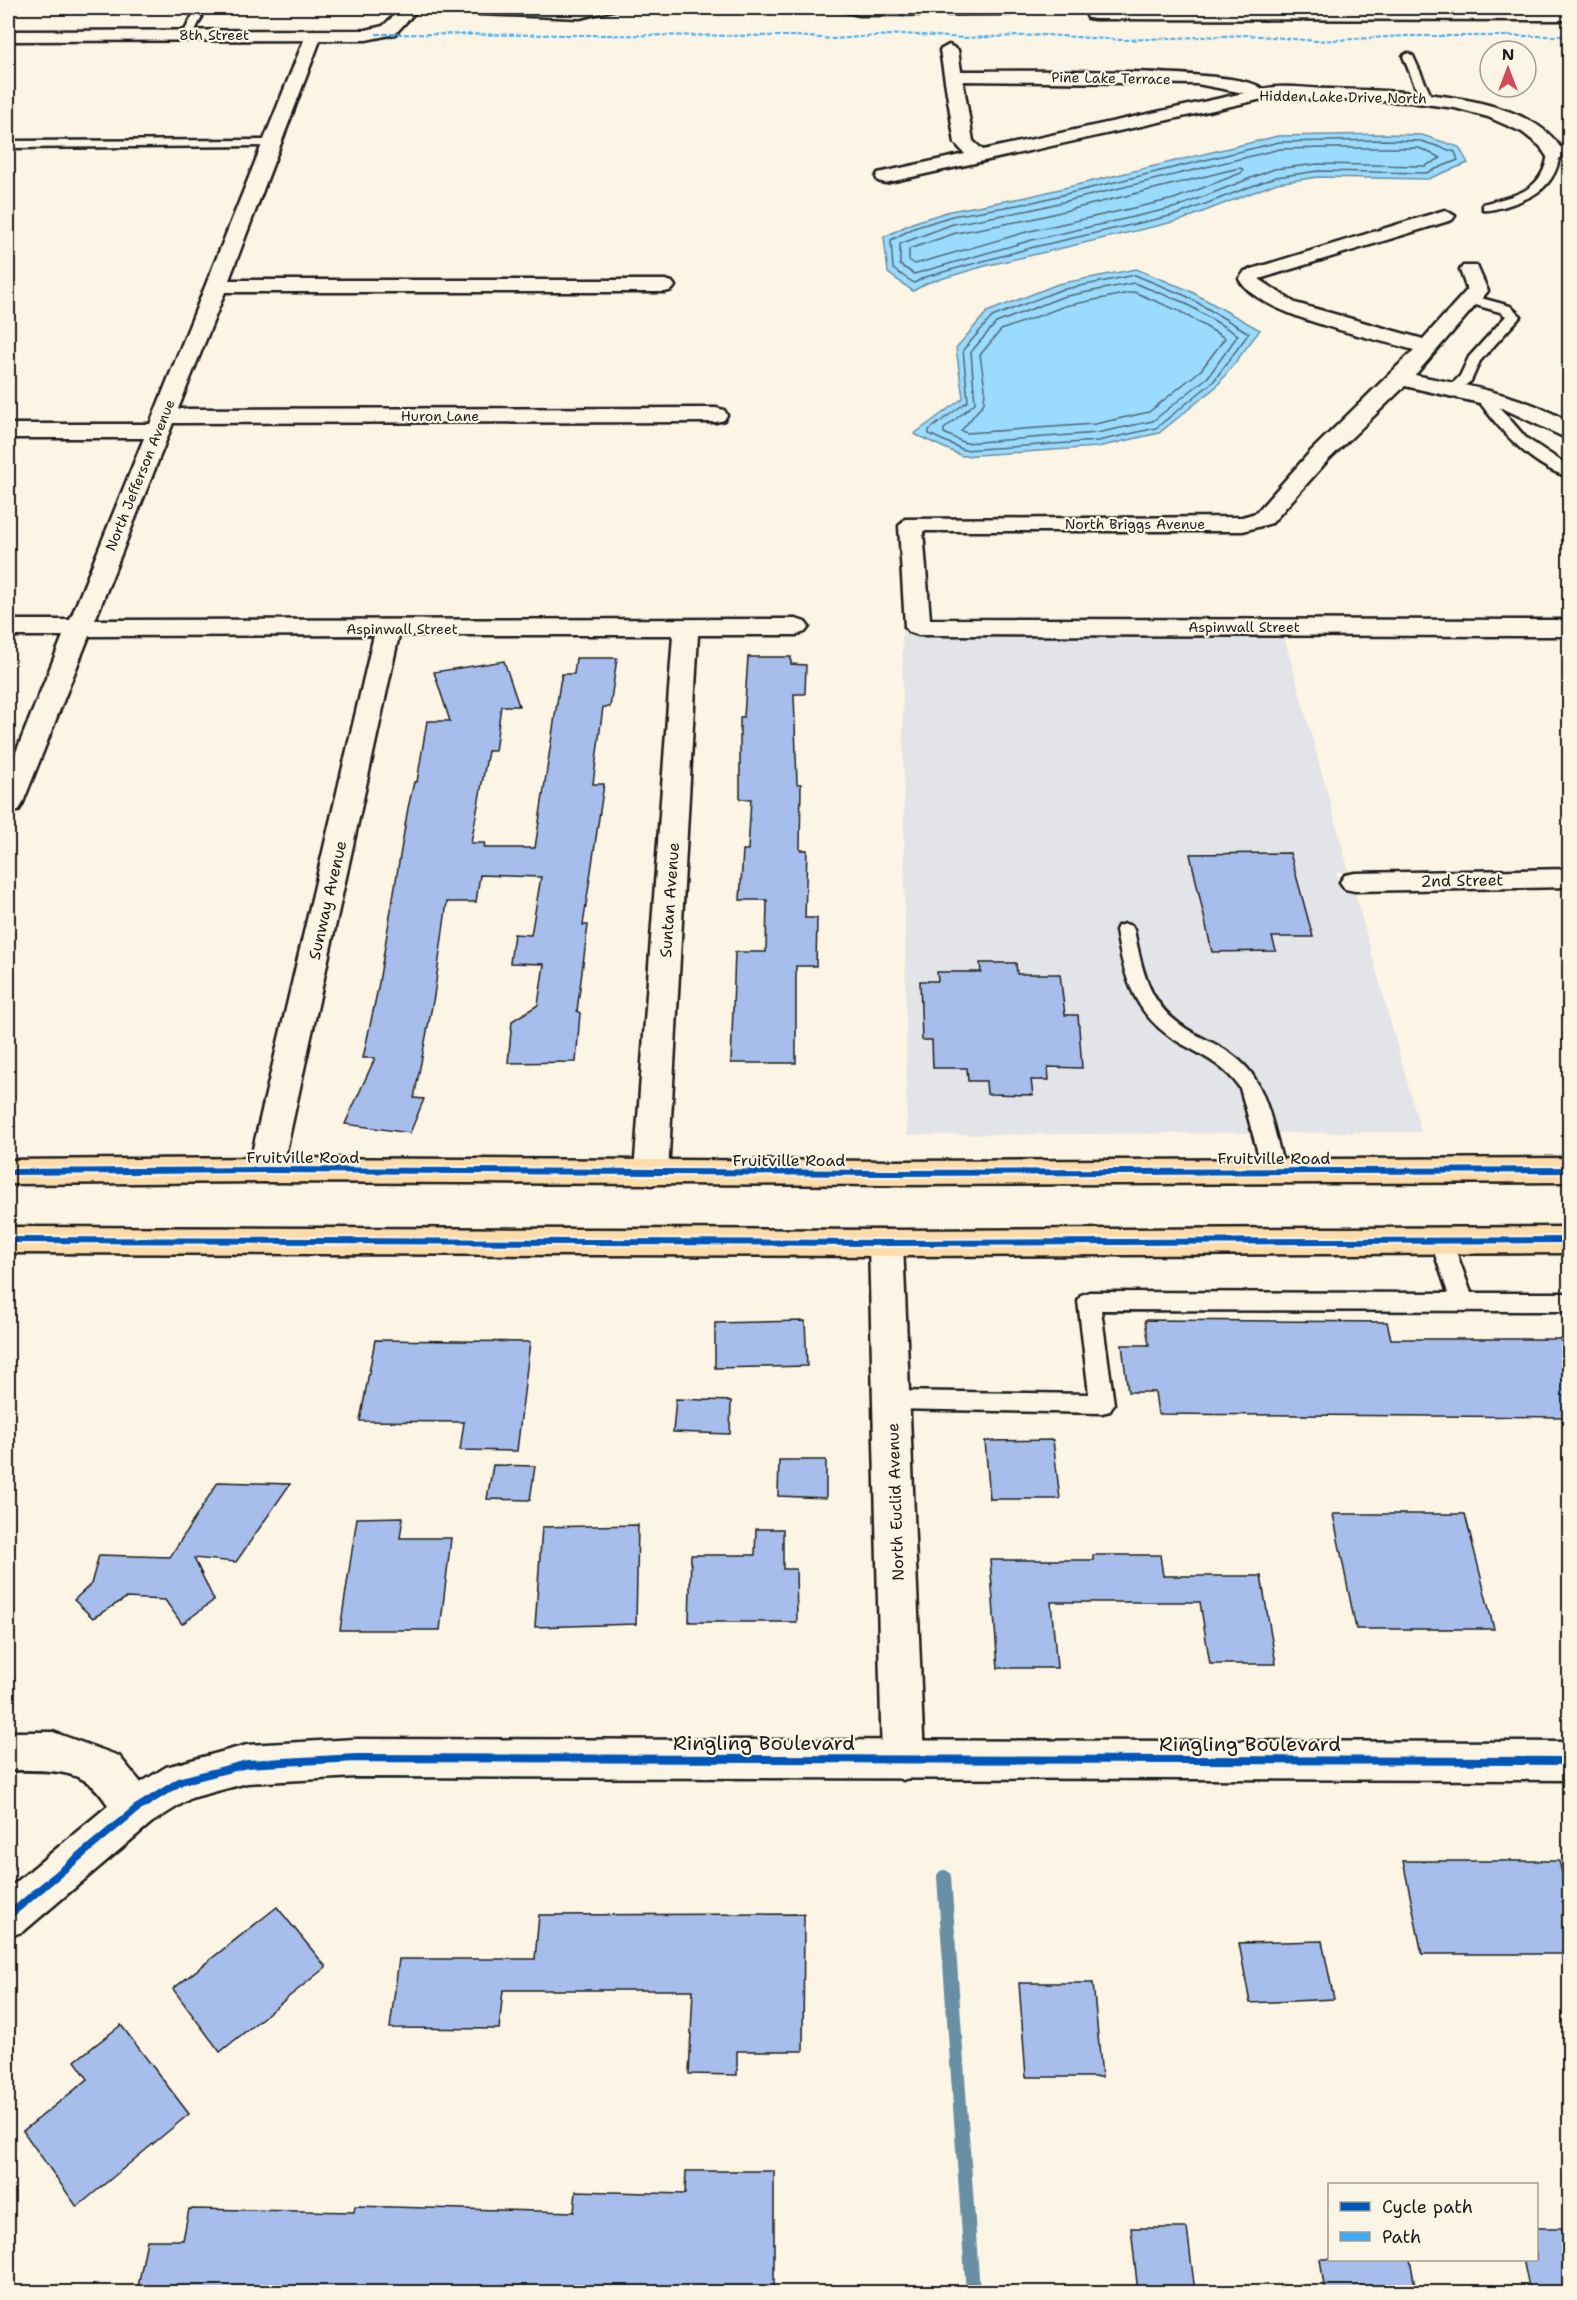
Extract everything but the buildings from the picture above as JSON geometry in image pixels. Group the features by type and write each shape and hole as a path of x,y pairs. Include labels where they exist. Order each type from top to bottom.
{"main road":[{"name":"Fruitville Road","path":"8,1172 265,1170 651,1173 1569,1170"},
{"path":"8,1240 886,1243 1569,1240"}],"street":[{"name":"8th Street","path":"8,36 366,35 385,32 407,8"},
{"path":"1093,11 1435,11 1569,15"},
{"name":"North Jefferson Avenue","path":"8,805 217,286 314,35"},
{"path":"948,50 964,143 979,156"},
{"name":"Pine Lake Terrace","path":"952,76 1197,79 1239,85 1267,93"},
{"name":"Hidden Lake Drive North","path":"885,177 1267,93 1426,98 1494,113 1528,128 1560,148"},
{"path":"1428,346 1288,307 1251,283 1249,279 1252,275 1445,216"},
{"path":"1470,270 1478,291 1470,299"},
{"path":"217,286 665,286"},
{"name":"North Briggs Avenue","path":"918,627 912,525 1254,522 1264,518 1319,456 1400,378 1470,299"},
{"path":"1400,378 1483,397 1550,419 1569,433"},
{"name":"Huron Lane","path":"8,431 160,424 716,416"},
{"name":"Aspinwall Street","path":"8,628 796,627"},
{"name":"Aspinwall Street","path":"918,627 1569,628"},
{"name":"Suntan Avenue","path":"651,1173 686,628"},
{"name":"Sunway Avenue","path":"265,1170 388,629"},
{"name":"2nd Street","path":"1355,882 1569,878"},
{"name":"North Euclid Avenue","path":"886,1243 903,1761"},
{"path":"8,1751 53,1751 104,1770 136,1809"},
{"name":"Ringling Boulevard","path":"8,1916 71,1866 136,1809 181,1781 247,1764 356,1758 1569,1761"}],"lane":[{"name":"8th Street","path":"407,8 579,15 616,8"},
{"path":"836,8 859,12 963,9 1010,11 1022,8"},
{"path":"188,34 196,17"},
{"path":"1408,56 1426,98"},
{"path":"8,145 270,144"},
{"path":"1487,207 1537,189 1549,178 1560,148"},
{"path":"1453,390 1466,378 1474,360 1515,316 1505,309 1470,299"},
{"path":"1483,397 1510,434 1521,444 1569,473"},
{"path":"1125,930 1139,989 1151,1010 1174,1030 1231,1062 1245,1076 1274,1171"},
{"path":"1441,1240 1463,1303"},
{"path":"892,1400 1102,1404 1089,1301 1569,1302"}],"shaded area":[{"path":"902,620 905,635 1284,636 1349,871 1336,872 1343,893 1355,893 1421,1132 907,1135"}],"water":[{"path":"1422,135 1459,147 1468,163 1428,179 1318,177 1277,183 1182,220 985,266 927,283 913,291 888,273 884,237 912,223 950,211 1027,197 1278,136"},
{"path":"1136,269 1188,290 1260,330 1217,386 1159,433 1098,447 962,456 914,434 963,398 956,348 987,312 1058,284"}],"waterway":[{"path":"944,1877 973,2292"}],"marked path":[{"path":"376,34 391,36 796,36 833,39 905,34 964,38 1046,35 1122,40 1248,35 1317,41 1405,36 1570,36"}],"cycle path":[{"path":"8,1172 265,1170 893,1173 1570,1170"},
{"path":"8,1240 886,1243 1570,1240"},
{"path":"8,1916 71,1866 136,1809 181,1781 247,1764 356,1758 1570,1761"}]}
